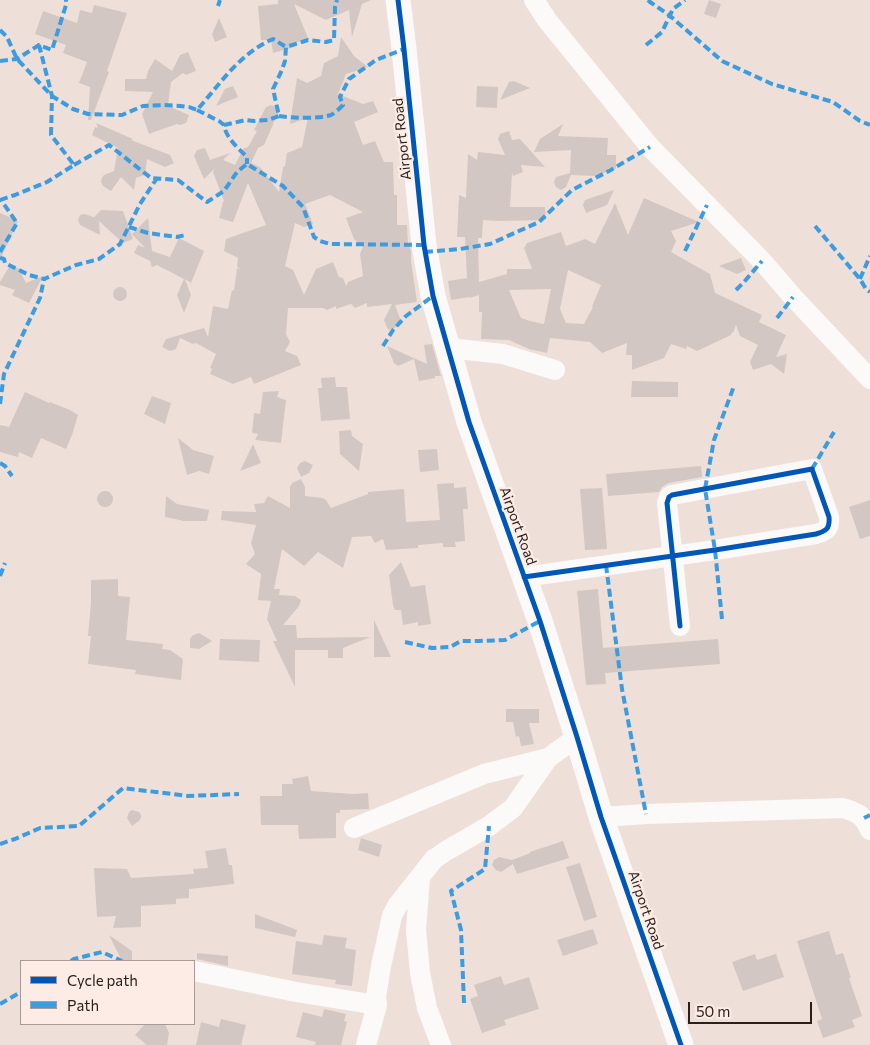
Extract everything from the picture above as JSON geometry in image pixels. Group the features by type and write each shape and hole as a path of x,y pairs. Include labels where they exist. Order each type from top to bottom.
{"street":[{"name":"Airport Road","path":"398,0 424,245 433,296 469,422 578,737 601,817 681,1045"},
{"path":"534,0 547,20 650,147 762,261 793,297 870,378"},
{"path":"449,348 503,354 555,370"},
{"path":"524,577 672,556 715,550 823,532 830,524 829,518 812,469 669,497 667,503 672,556 680,626"},
{"path":"366,1045 377,1005 376,997 381,966 392,916 397,906 434,859 489,826 513,808 548,758 578,737"},
{"path":"354,828 484,774 548,758"},
{"path":"601,817 843,808 854,811 864,818 870,830"},
{"path":"420,878 416,930 420,973 427,1008 441,1045"},
{"path":"195,971 296,992 377,1005"}],"building":[{"path":"278,0 371,0 362,4 352,37 349,10 326,20 294,4 308,38 295,43 294,47 273,53 271,40 261,40 258,6 278,4"},
{"path":"709,0 721,4 716,18 704,14"},
{"path":"94,5 127,13 107,71 109,72 91,120 88,120 90,87 79,83 87,62 63,53 66,45 35,34 43,11 77,23 80,10 92,13"},
{"path":"219,18 227,37 215,42 212,34"},
{"path":"341,37 354,56 368,67 346,74 338,94 363,104 373,101 378,112 354,122 363,145 375,141 384,162 393,162 394,195 397,195 397,225 407,225 408,246 411,252 417,302 395,305 401,321 399,326 388,330 384,320 392,304 367,307 367,303 355,308 351,304 336,309 336,306 327,310 323,308 288,308 286,334 290,342 285,351 297,356 301,365 254,384 251,377 233,384 210,374 212,369 210,368 216,354 196,343 193,344 180,338 176,349 170,351 162,347 166,339 204,328 208,337 213,306 228,309 232,290 234,291 237,268 240,270 237,266 238,258 224,251 226,239 266,225 248,183 233,222 219,218 224,201 213,172 215,168 204,179 194,156 197,150 205,148 210,160 230,153 223,160 235,165 243,149 248,147 257,131 254,130 266,107 271,105 280,109 264,145 258,148 251,163 260,167 279,192 287,153 302,147 308,118 290,124 297,78 307,83 321,76 324,63 338,56","holes":["330,195 363,212 346,218 354,239 363,247 360,254 363,276 348,282 346,286 343,278 339,277 333,262 316,269 304,295 293,270 285,266 295,223 304,227 313,224 305,204"]},
{"path":"188,52 196,71 186,75 183,73 171,82 168,104 189,115 186,123 177,124 149,134 142,114 153,92 125,91 125,79 146,79 155,59 172,71 180,55"},
{"path":"514,81 530,88 500,100 509,82"},
{"path":"233,86 238,97 216,106 225,89"},
{"path":"477,86 498,87 497,108 476,107"},
{"path":"96,123 133,139 131,140 170,155 174,163 165,167 147,159 145,175 136,178 134,190 121,177 111,191 103,186 101,182 104,175 114,171 118,148 92,135 95,127 98,128"},
{"path":"563,124 558,136 608,138 607,155 616,155 616,169 608,168 609,171 596,176 571,175 566,187 561,190 556,187 554,182 556,177 570,173 571,150 534,152 540,139"},
{"path":"509,131 512,140 520,139 545,167 521,165 523,172 513,176 512,173 510,207 545,207 546,220 483,220 482,238 478,238 479,282 507,274 507,269 532,269 524,248 527,243 561,232 566,246 585,239 595,244 615,203 628,235 644,198 699,222 671,231 676,241 671,252 710,274 715,293 762,315 759,322 786,335 776,357 787,354 784,374 771,364 753,370 750,362 758,345 740,336 736,325 731,335 697,351 687,346 686,349 671,344 664,358 632,370 632,355 626,355 627,343 602,353 590,342 550,338 547,353 529,349 509,340 481,339 482,312 479,312 479,295 451,300 448,281 467,278 465,237 457,237 459,195 466,198 468,154 477,160 478,152 505,155 498,139 500,134","holes":["568,270 601,285 584,324 566,323 560,309","551,289 544,324 521,318 509,290"]},
{"path":"614,190 607,205 586,213 583,205 585,200"},
{"path":"101,210 123,211 133,239 123,243 99,221 100,235 80,225 78,220 80,215 85,214 96,218 94,217"},
{"path":"0,213 18,221 0,260"},
{"path":"148,218 152,251 170,257 179,238 204,251 191,283 185,279 191,295 184,313 177,295 184,279 157,265 152,267 150,261 134,253 138,245 145,248 132,234"},
{"path":"741,258 746,270 737,274 719,266"},
{"path":"9,267 19,269 26,283 43,276 29,303 12,295 15,290 0,285"},
{"path":"117,287 123,287 127,294 123,301 117,301 113,297 113,291"},
{"path":"432,344 441,376 419,381 414,359 398,366 394,363 387,346 427,364 424,345"},
{"path":"335,377 336,387 347,387 350,419 321,421 318,388 322,388 321,378"},
{"path":"632,381 678,382 678,397 631,397"},
{"path":"279,391 277,397 286,400 281,443 255,440 258,434 252,433 254,413 260,414 263,392"},
{"path":"25,392 78,415 66,449 41,438 32,458 19,452 18,457 0,452 0,425 9,427"},
{"path":"152,396 171,403 165,424 144,414"},
{"path":"351,430 352,436 363,444 359,471 340,454 339,431"},
{"path":"178,438 193,450 214,456 209,474 199,471 187,475"},
{"path":"253,444 261,463 240,471"},
{"path":"437,449 439,470 420,472 418,450"},
{"path":"305,461 313,465 309,473 301,477 297,468 300,463"},
{"path":"701,466 702,477 669,483 662,487 659,492 608,496 606,474"},
{"path":"301,479 305,487 305,496 323,498 331,508 368,494 368,492 404,489 406,522 440,520 437,484 454,483 454,488 466,487 468,509 463,509 465,541 455,542 456,547 443,547 443,543 418,545 418,548 386,550 383,539 375,543 371,536 352,537 343,568 318,552 304,566 282,549 274,589 280,589 279,595 295,596 301,600 299,606 283,625 296,625 297,638 370,637 343,648 343,658 328,658 328,650 295,650 295,687 273,641 277,641 267,619 271,601 258,600 261,574 246,564 255,554 251,543 256,525 221,520 222,511 256,512 254,504 264,503 268,496 290,508 290,487 292,483"},
{"path":"602,488 607,549 585,550 580,489"},
{"path":"105,491 113,499 105,507 97,499"},
{"path":"166,496 177,504 209,510 207,521 184,521 165,517"},
{"path":"870,500 870,536 860,539 849,507"},
{"path":"401,562 411,587 425,585 431,624 418,626 418,622 403,625 401,610 395,610 389,575"},
{"path":"118,579 118,596 130,597 126,640 163,644 162,649 170,650 183,659 181,680 135,674 136,670 88,664 91,636 88,636 91,580"},
{"path":"598,589 603,648 718,639 720,664 605,673 606,684 586,685 577,591"},
{"path":"374,620 391,657 374,657"},
{"path":"199,633 212,641 199,649 190,648 190,639 193,635"},
{"path":"220,639 260,640 259,662 219,660"},
{"path":"506,709 539,709 539,723 529,723 534,744 521,746 519,736 516,737 513,722 506,722"},
{"path":"308,776 311,791 353,794 368,793 369,809 340,810 340,813 336,813 336,838 299,839 298,825 261,825 260,796 282,796 282,784 293,784 292,779"},
{"path":"132,810 139,812 141,818 132,826 127,818"},
{"path":"361,838 382,845 379,857 358,850"},
{"path":"563,841 569,858 517,874 513,864 501,872 492,865 494,860 499,857 512,860"},
{"path":"226,848 229,865 232,865 234,884 189,889 189,898 176,899 176,904 141,906 141,927 113,928 116,916 97,917 94,868 127,869 131,878 194,874 193,869 208,868 205,851"},
{"path":"580,863 597,917 584,921 566,867"},
{"path":"255,914 297,930 295,937 255,928"},
{"path":"593,929 598,944 563,956 557,940"},
{"path":"829,931 836,955 843,953 862,1016 852,1020 855,1027 823,1038 817,1021 822,1019 797,941"},
{"path":"109,935 132,951 132,960 122,960"},
{"path":"324,935 347,938 345,948 356,950 352,986 335,984 336,980 292,974 296,941 322,945"},
{"path":"197,953 228,956 228,966 197,959"},
{"path":"755,954 757,960 776,954 784,977 743,991 732,962"},
{"path":"501,976 504,985 529,977 539,1009 504,1020 506,1025 482,1033 470,999 478,996 474,985"},
{"path":"324,1009 346,1014 344,1021 347,1022 341,1045 315,1045 316,1042 296,1037 303,1012 322,1017"},
{"path":"221,1019 246,1025 241,1045 196,1045 201,1022 219,1027"},
{"path":"144,1025 165,1025 169,1033 167,1045 147,1045 135,1035"}],"marked path":[{"path":"0,200 47,182 74,165 51,135 52,96 39,45 52,50 66,0"},
{"path":"218,6 220,0"},
{"path":"224,125 246,120 268,120 279,116 273,89 285,61 286,47 308,40 326,42 334,40 337,0"},
{"path":"648,0 669,15 722,61 772,84 833,102 860,121 870,125"},
{"path":"646,45 662,32 673,9 685,0"},
{"path":"0,30 7,37 17,59 52,96 73,109 88,114 122,115 143,106 164,105 189,107 197,110 231,70 250,52 273,39 286,47"},
{"path":"0,61 17,59 39,45"},
{"path":"279,116 305,118 331,115 343,105 340,97 349,79 376,60 404,49"},
{"path":"197,110 224,125 230,138 247,157 247,164"},
{"path":"74,165 109,145 151,178 178,180 207,202 224,191 237,172 247,164 283,186 303,207 314,237 320,241 330,244 424,245"},
{"path":"425,252 490,244 539,222 572,190 650,147"},
{"path":"0,258 4,259 5,263 29,275 44,279 76,265 99,259 120,244 140,204 157,178"},
{"path":"0,252 17,223 1,200"},
{"path":"685,251 707,205"},
{"path":"815,226 870,292"},
{"path":"129,227 148,233 177,237 185,235"},
{"path":"860,279 870,256"},
{"path":"736,290 762,261"},
{"path":"0,404 4,374 40,298 44,279"},
{"path":"383,346 393,330 406,316 433,296"},
{"path":"777,318 793,297"},
{"path":"722,619 715,550 705,489 714,440 734,386"},
{"path":"812,469 834,432"},
{"path":"0,463 5,466 12,476"},
{"path":"0,576 5,563"},
{"path":"606,565 622,689 646,814"},
{"path":"405,642 432,648 450,647 461,641 505,640 540,621"},
{"path":"0,844 40,828 79,826 123,788 188,796 239,794"},
{"path":"864,818 870,815"},
{"path":"464,1003 461,930 451,891 485,869 489,826"},
{"path":"72,960 102,952 120,960"},
{"path":"0,1004 20,993"}],"cycle path":[{"path":"398,0 424,245 433,296 469,422 540,621 601,817 681,1045"},
{"path":"524,577 715,550 819,533 828,527 829,517 812,469 669,497 667,503 680,626"}]}
